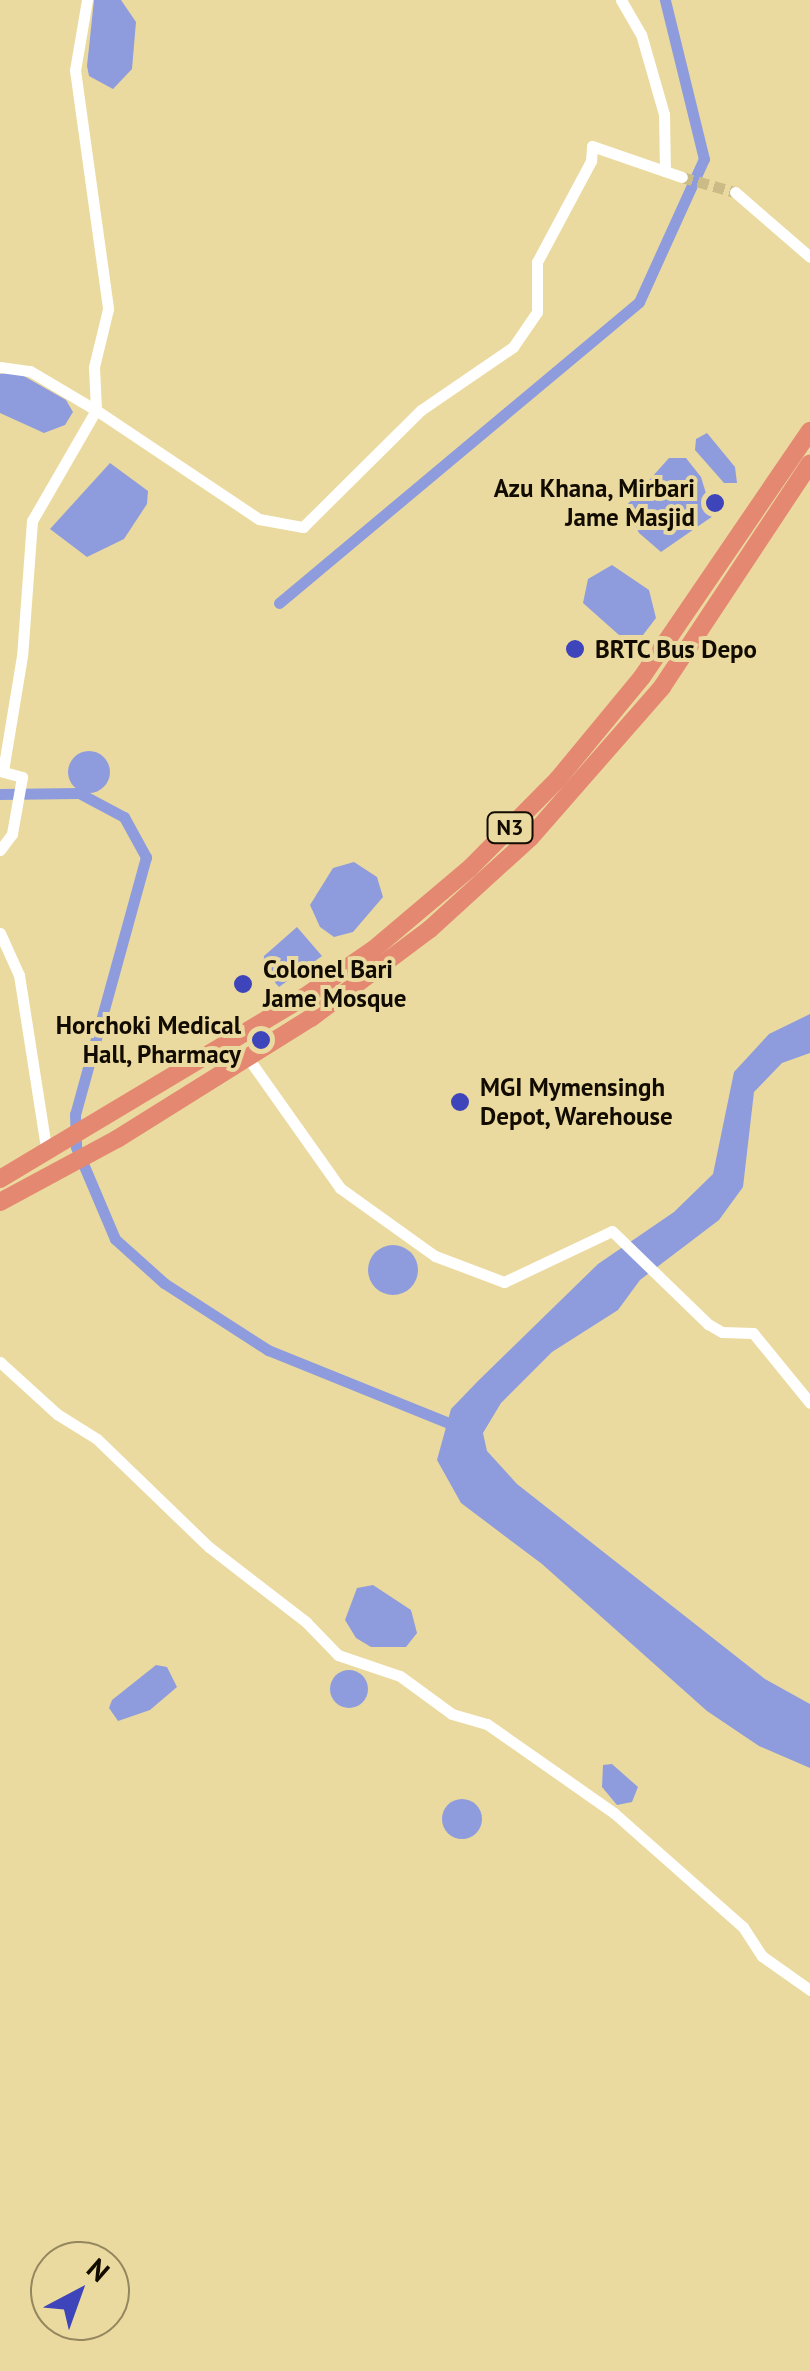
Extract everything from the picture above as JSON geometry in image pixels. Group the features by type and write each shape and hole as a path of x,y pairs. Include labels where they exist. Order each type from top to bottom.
{"highway":[{"name":"N3","path":"0,1179 346,969 471,867 558,779 642,678 810,431"},
{"name":"N3","path":"0,1202 117,1139 248,1058 430,929 530,838 662,687 810,463"}],"street":[{"path":"0,850 12,834 22,777 1,771 22,656 32,521 96,410 94,368 108,309 75,70 87,0"},
{"path":"622,0 641,34 664,114 665,171"},
{"path":"0,367 30,371 96,410 259,519 304,528 383,443 421,410 490,369 525,332 537,312 537,262 591,161 592,146 682,177"},
{"path":"735,192 810,257"},
{"path":"0,933 20,976 47,1153"},
{"path":"248,1058 340,1188 452,1264 504,1282 612,1232 624,1238 708,1324 722,1332 753,1333 810,1403"},
{"path":"0,1362 56,1414 97,1439 338,1656 400,1676 452,1714 486,1724 614,1812 744,1928 762,1956 810,1990"}],"water":[{"path":"94,0 121,0 136,22 132,69 113,89 89,76"},
{"path":"15,371 66,400 73,412 65,425 44,433 0,413 0,374"},
{"path":"707,433 735,467 737,483 724,483 695,450 696,439"},
{"path":"669,458 686,458 701,477 713,516 661,552 639,533 626,506"},
{"path":"110,463 148,491 147,504 124,539 87,557 50,529"},
{"path":"612,565 649,590 656,618 643,635 619,635 583,603 588,579"},
{"path":"89,751 104,757 110,772 104,787 89,793 74,787 68,772 74,757"},
{"path":"354,862 377,877 383,897 353,932 334,937 320,927 310,905 333,868"},
{"path":"297,927 322,956 279,987 263,969 264,956"},
{"path":"810,1014 810,1053 782,1063 754,1092 743,1187 719,1220 640,1280 618,1310 552,1352 501,1403 483,1433 487,1451 517,1484 765,1679 810,1704 810,1768 759,1746 707,1711 542,1564 461,1503 437,1460 451,1409 478,1381 598,1264 674,1212 713,1174 734,1072 769,1034"},
{"path":"393,1245 411,1252 418,1270 411,1288 393,1295 375,1288 368,1270 375,1252"},
{"path":"373,1585 411,1610 417,1633 406,1647 371,1647 356,1638 345,1620 357,1588"},
{"path":"156,1665 167,1667 177,1687 150,1710 118,1721 109,1708 112,1700"},
{"path":"349,1670 362,1676 368,1689 362,1702 349,1708 336,1702 330,1689 336,1676"},
{"path":"612,1764 638,1787 632,1802 617,1805 602,1787 603,1765"},
{"path":"462,1799 476,1805 482,1819 476,1833 462,1839 448,1833 442,1819 448,1805"}],"waterway":[{"path":"279,603 639,302 704,159 665,0"},
{"path":"0,794 79,793 124,817 146,857 75,1114 76,1147 115,1239 164,1283 268,1350 459,1427"}],"tunnel":[{"path":"682,177 735,192"}],"place":[{"name":"Azu Khana, Mirbari Jame Masjid","path":"715,503"},
{"name":"BRTC Bus Depo","path":"575,649"},
{"name":"Colonel Bari Jame Mosque","path":"243,984"},
{"name":"Horchoki Medical Hall, Pharmacy","path":"261,1040"},
{"name":"MGI Mymensingh Depot, Warehouse","path":"460,1102"}]}
